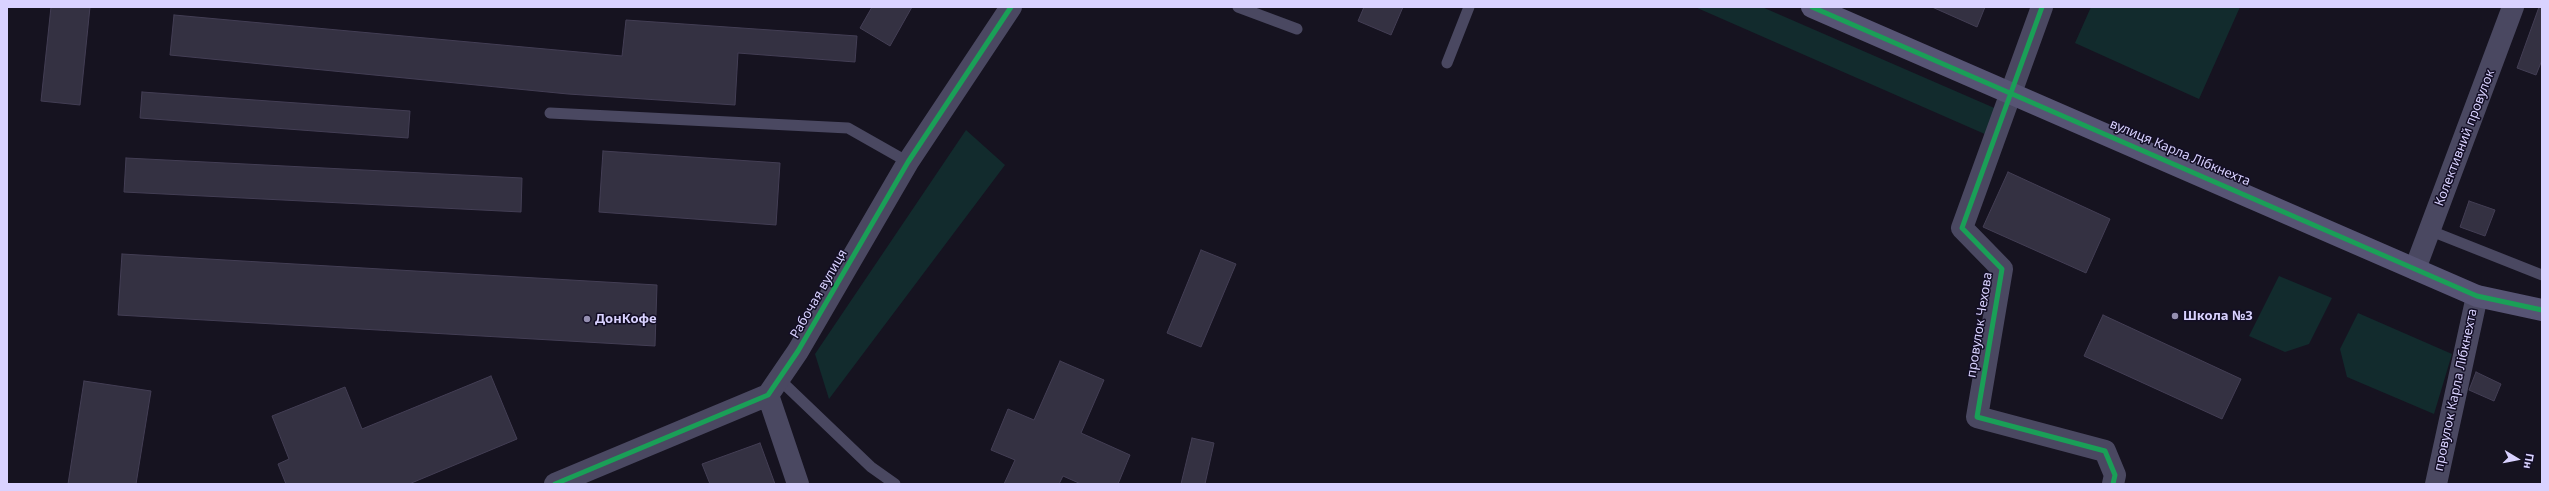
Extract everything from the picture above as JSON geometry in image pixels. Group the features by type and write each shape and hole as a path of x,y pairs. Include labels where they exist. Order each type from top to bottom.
{"street":[{"name":"Рабочая вулиця","path":"774,387 798,351 908,162 1010,7"},
{"name":"вулиця Карла Лібкнехта","path":"1812,7 2477,296 2542,310"},
{"path":"2009,92 2042,7"},
{"name":"Колективний провулок","path":"2415,268 2431,231 2513,7"},
{"name":"провулок Чехова","path":"2009,92 1962,228 2002,269 1977,417 2105,451 2115,475 2113,484"},
{"name":"провулок Карла Лібкнехта","path":"2436,484 2477,296"},
{"path":"555,484 774,387 798,484"}],"lane":[{"path":"1238,7 1297,29"},
{"path":"1447,63 1469,7"},
{"path":"550,113 848,128 908,162"},
{"path":"2431,231 2542,275"},
{"path":"774,387 871,467 895,484"}],"green space":[{"path":"1695,7 1762,7 1999,110 1987,135"},
{"path":"2091,7 2240,7 2199,99 2075,43"},
{"path":"966,130 1005,165 829,399 815,354"},
{"path":"2279,276 2332,298 2309,344 2285,352 2249,336"},
{"path":"2358,313 2452,354 2434,414 2347,377 2340,349"}],"building":[{"path":"51,7 90,7 80,105 41,101"},
{"path":"872,7 912,7 890,46 860,28"},
{"path":"1364,7 1403,7 1391,35 1358,21"},
{"path":"1932,7 1985,7 1977,27"},
{"path":"2539,7 2542,7 2542,60 2536,75 2517,68"},
{"path":"174,15 622,56 626,20 857,36 855,62 738,53 735,105 568,94 170,55"},
{"path":"142,92 410,111 408,138 140,118"},
{"path":"603,151 780,163 776,225 599,212"},
{"path":"126,158 522,178 521,212 124,192"},
{"path":"2008,172 2110,219 2086,273 1983,227"},
{"path":"2469,201 2495,210 2485,236 2460,227"},
{"path":"1201,250 1236,264 1201,347 1167,333"},
{"path":"122,254 657,285 655,346 118,315"},
{"path":"2103,315 2241,379 2222,419 2084,356"},
{"path":"1060,361 1104,380 1081,433 1130,455 1118,484 1081,484 1063,476 1059,484 1004,484 1015,460 991,450 1008,409 1034,420"},
{"path":"2476,372 2501,384 2494,401 2469,390"},
{"path":"491,376 517,439 409,484 286,484 278,464 289,459 272,416 345,387 362,429"},
{"path":"84,381 151,391 136,484 68,484"},
{"path":"1192,438 1214,443 1205,484 1181,484"},
{"path":"760,443 775,484 710,484 702,464"}],"cycle path":[{"path":"555,484 768,395 798,351 908,162 1011,7"},
{"path":"1812,7 2477,296 2542,310"},
{"path":"2042,7 1962,228 2002,269 1977,417 2105,451 2115,475 2113,484"}],"place":[{"name":"Школа №3","path":"2175,316"},
{"name":"ДонКофе","path":"587,319"}]}
